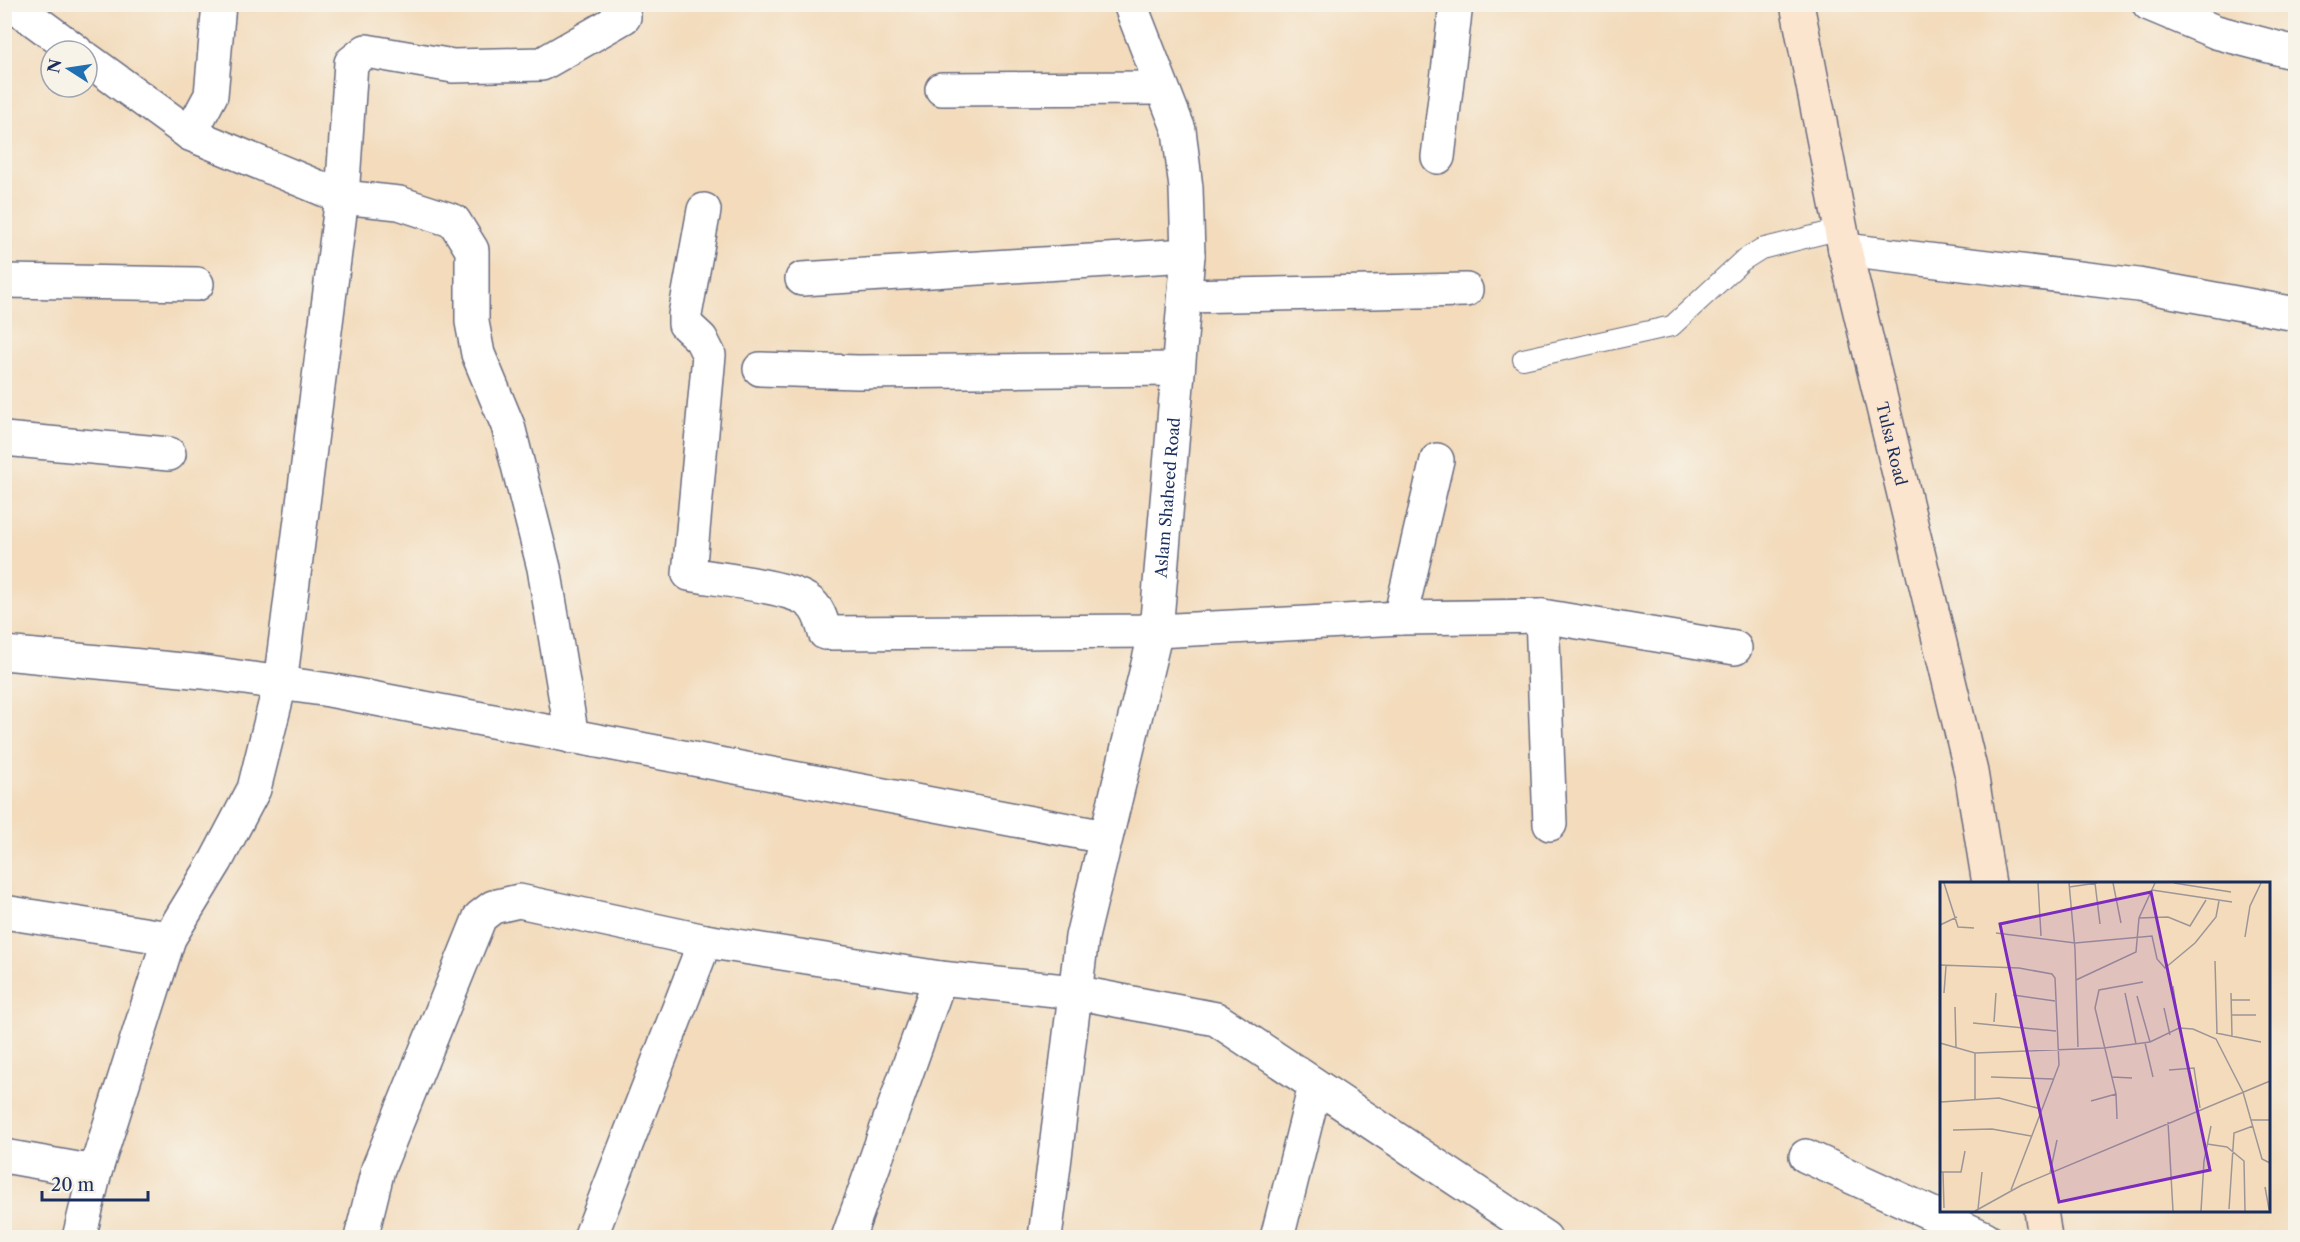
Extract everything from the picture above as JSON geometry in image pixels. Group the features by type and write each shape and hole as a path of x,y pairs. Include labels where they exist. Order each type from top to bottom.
{"main road":[{"name":"Tulsa Road","path":"1797,4 1843,239 1971,772 1989,882"},
{"path":"2041,1212 2045,1238"}],"street":[{"path":"12,4 60,39"},
{"path":"190,134 211,95 219,4"},
{"path":"79,1238 95,1172 169,938 216,861 254,789 280,684 342,196 351,63 366,51 453,66 542,64 624,17 617,4"},
{"name":"Aslam Shaheed Road","path":"1045,1238 1082,937 1156,631 1188,255 1186,189 1179,130 1130,4"},
{"path":"1438,157 1456,4"},
{"path":"2149,4 2216,32 2295,53"},
{"path":"99,68 190,134 342,196 399,203 454,221 472,250 472,322 478,354 508,426 544,568 572,737"},
{"path":"942,89 1162,88"},
{"path":"704,210 685,315 685,324 701,339 709,355 689,574 791,593 808,600 817,610 825,633 1156,631 1400,618 1542,615 1735,648"},
{"path":"1843,239 2138,285 2295,314"},
{"path":"802,279 1188,255"},
{"path":"4,281 197,284"},
{"path":"1185,296 1466,290"},
{"path":"760,369 858,372 1178,369"},
{"path":"4,439 168,454"},
{"path":"1400,618 1437,460"},
{"path":"1542,615 1550,824"},
{"path":"4,654 203,672 280,684 1105,837"},
{"path":"361,1238 378,1169 480,918 493,907 519,901 705,941 940,978 1074,992 1216,1019 1537,1235"},
{"path":"4,912 169,938"},
{"path":"590,1238 705,941"},
{"path":"848,1238 940,978"},
{"path":"1276,1238 1315,1086"},
{"path":"4,1156 95,1172"},
{"path":"1806,1156 1985,1238"}],"lane":[{"path":"1523,359 1672,326 1735,268 1761,249 1843,239"}]}
